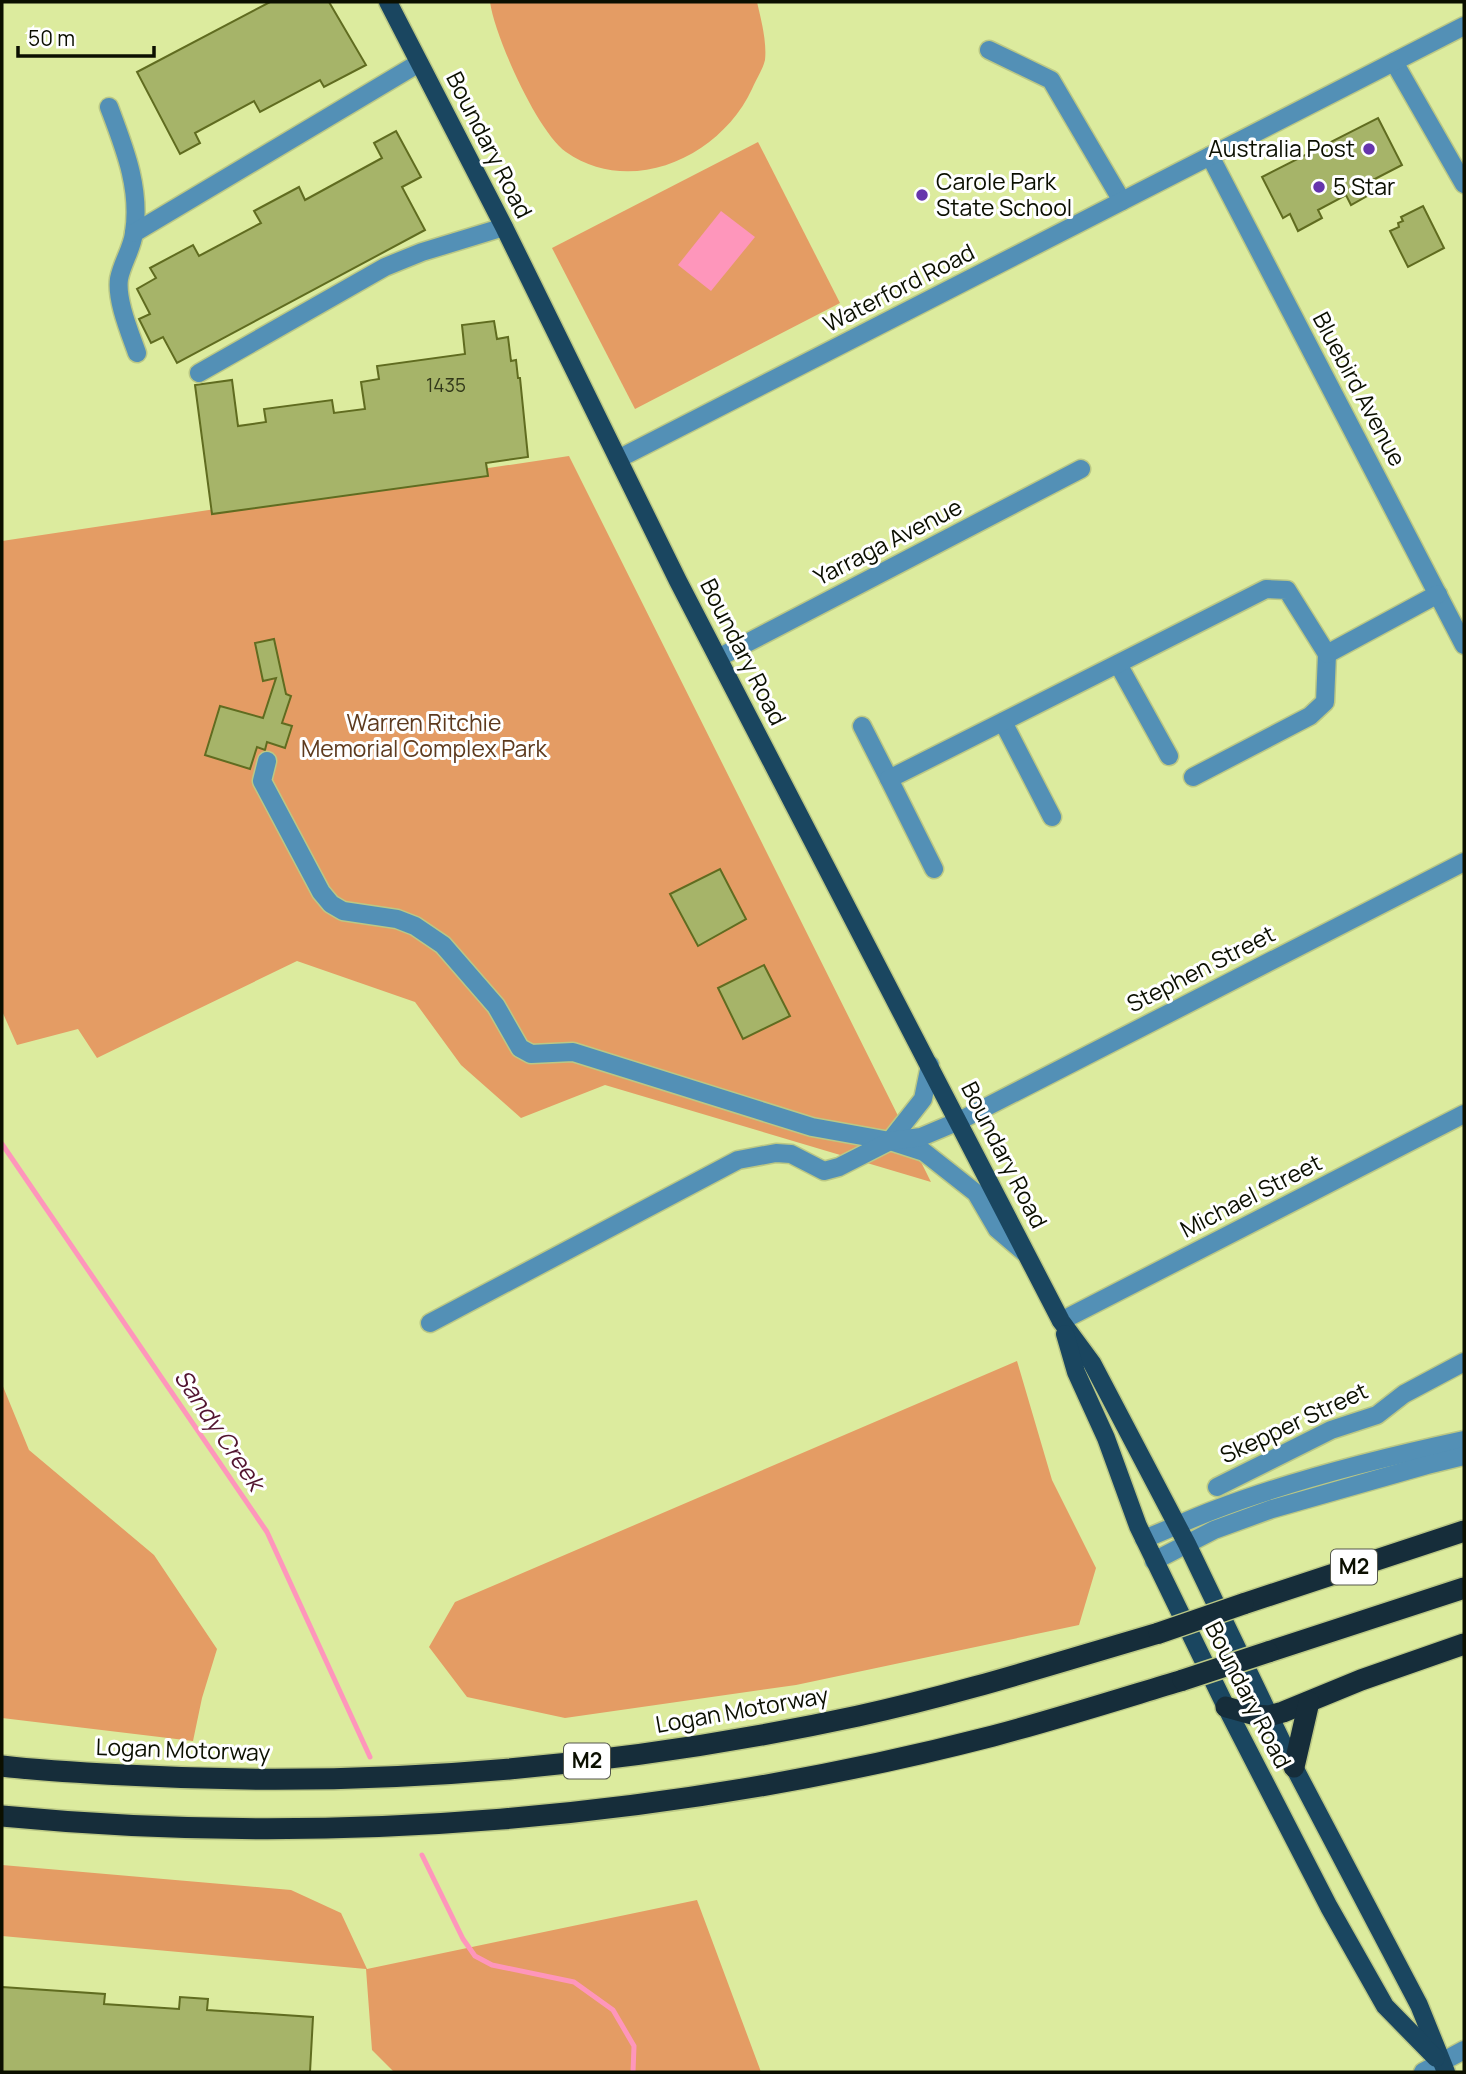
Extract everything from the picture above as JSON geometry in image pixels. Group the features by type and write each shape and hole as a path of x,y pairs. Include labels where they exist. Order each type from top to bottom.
{"highway":[{"name":"Logan Motorway","path":"2,1766 158,1777 291,1780 448,1774 616,1758 765,1735 860,1715 1010,1677 1159,1633 1464,1531"},
{"name":"M2","path":"2,1816 206,1828 391,1826 566,1813 762,1784 931,1751 1040,1723 1268,1653 1464,1588"},
{"path":"1226,1707 1242,1713 1269,1716 1464,1644"},
{"path":"1294,1766 1309,1702"}],"main road":[{"name":"Boundary Road","path":"388,2 504,227 718,658 1061,1321 1091,1363 1187,1544 1294,1766 1419,2006 1443,2068"},
{"name":"Boundary Road","path":"1061,1321 1076,1372 1094,1409 1144,1539 1226,1707 1329,1907 1385,2006 1443,2068"}],"street":[{"name":"Waterford Road","path":"618,459 1464,26"},
{"path":"989,50 1051,80 1122,201"},
{"path":"1394,62 1464,184"},
{"path":"134,233 419,63"},
{"path":"109,107 130,163 135,193 134,233 119,281 123,310 137,353"},
{"name":"Bluebird Avenue","path":"1210,156 1464,645"},
{"path":"199,373 385,267 422,252 504,227"},
{"name":"Yarraga Avenue","path":"718,658 1081,469"},
{"path":"889,779 1266,589 1287,590 1327,654 1325,702 1310,716 1193,777"},
{"path":"1327,654 1438,594"},
{"path":"1118,664 1169,756"},
{"path":"1003,722 1052,817"},
{"path":"862,726 934,869"},
{"path":"267,761 262,781 321,892 331,904 343,911 397,919 415,926 443,945 496,1006 520,1048 531,1054 573,1052 813,1127 890,1141 923,1152 976,1193 997,1229 1027,1255"},
{"name":"Stephen Street","path":"890,1141 921,1137 959,1121 1464,862"},
{"path":"430,1323 738,1160 776,1153 791,1154 824,1171 839,1167 890,1141 923,1099 930,1065"},
{"name":"Michael Street","path":"1061,1321 1464,1115"},
{"name":"Skepper Street","path":"1217,1486 1331,1430 1377,1415 1404,1394 1464,1362"},
{"path":"1144,1539 1214,1510 1332,1473 1464,1440"},
{"path":"1154,1561 1214,1530 1272,1509 1464,1456"},
{"path":"1423,2072 1443,2068 1464,2050"}],"green space":[{"path":"490,2 757,2 765,60 738,113 719,134 697,151 672,163 646,170 619,171 592,165 566,152 555,141 519,82 500,37"},
{"path":"758,142 840,303 635,409 552,248"},
{"name":"Warren Ritchie Memorial Complex Park","path":"569,456 931,1182 605,1085 521,1118 461,1065 415,1002 297,961 97,1058 78,1029 17,1045 2,1011 2,541"},
{"path":"1017,1361 1052,1480 1096,1568 1079,1625 796,1685 565,1718 467,1697 429,1647 455,1602"},
{"path":"2,1384 29,1450 154,1555 217,1649 202,1698 193,1741 2,1718"},
{"path":"2,1865 291,1890 341,1913 367,1969 697,1900 761,2072 394,2072 372,2050 366,1969 2,1936"}],"shaded area":[{"path":"721,211 755,237 711,291 678,265"}],"building":[{"path":"270,2 329,2 366,65 324,87 320,80 260,112 254,101 195,133 200,143 180,154 137,72"},
{"name":"5 Star","path":"1378,118 1402,165 1369,182 1374,192 1351,205 1346,195 1318,210 1322,218 1298,231 1290,214 1283,218 1262,177"},
{"path":"396,131 421,177 402,187 425,230 177,363 163,337 151,343 139,319 150,314 137,289 156,278 150,268 193,245 199,256 261,223 254,211 299,187 305,200 382,158 374,143"},
{"path":"1423,206 1444,248 1408,267 1390,231 1399,227 1398,223 1403,221 1401,217"},
{"path":"494,321 497,339 508,337 511,361 516,360 528,457 486,463 488,476 212,514 195,385 232,380 238,426 266,422 264,409 332,400 334,413 365,409 361,382 379,379 377,366 465,354 462,325"},
{"path":"274,639 286,694 291,696 282,723 292,726 285,748 267,742 265,750 257,747 250,769 205,755 220,706 263,718 276,678 263,681 255,643"},
{"path":"720,869 746,919 698,946 670,894"},
{"path":"764,965 790,1016 743,1039 718,988"},
{"path":"2,1987 105,1994 104,2004 179,2009 180,1997 208,1999 207,2010 313,2017 310,2072 2,2072"}],"waterway":[{"name":"Sandy Creek","path":"2,1144 267,1532 370,1757"},
{"name":"Sandy Creek","path":"422,1855 463,1939 475,1956 492,1965 574,1982 613,2010 634,2046 633,2072"}],"place":[{"name":"Australia Post","path":"1369,149"},
{"name":"5 Star","path":"1319,187"},
{"name":"Carole Park State School","path":"922,195"}]}
